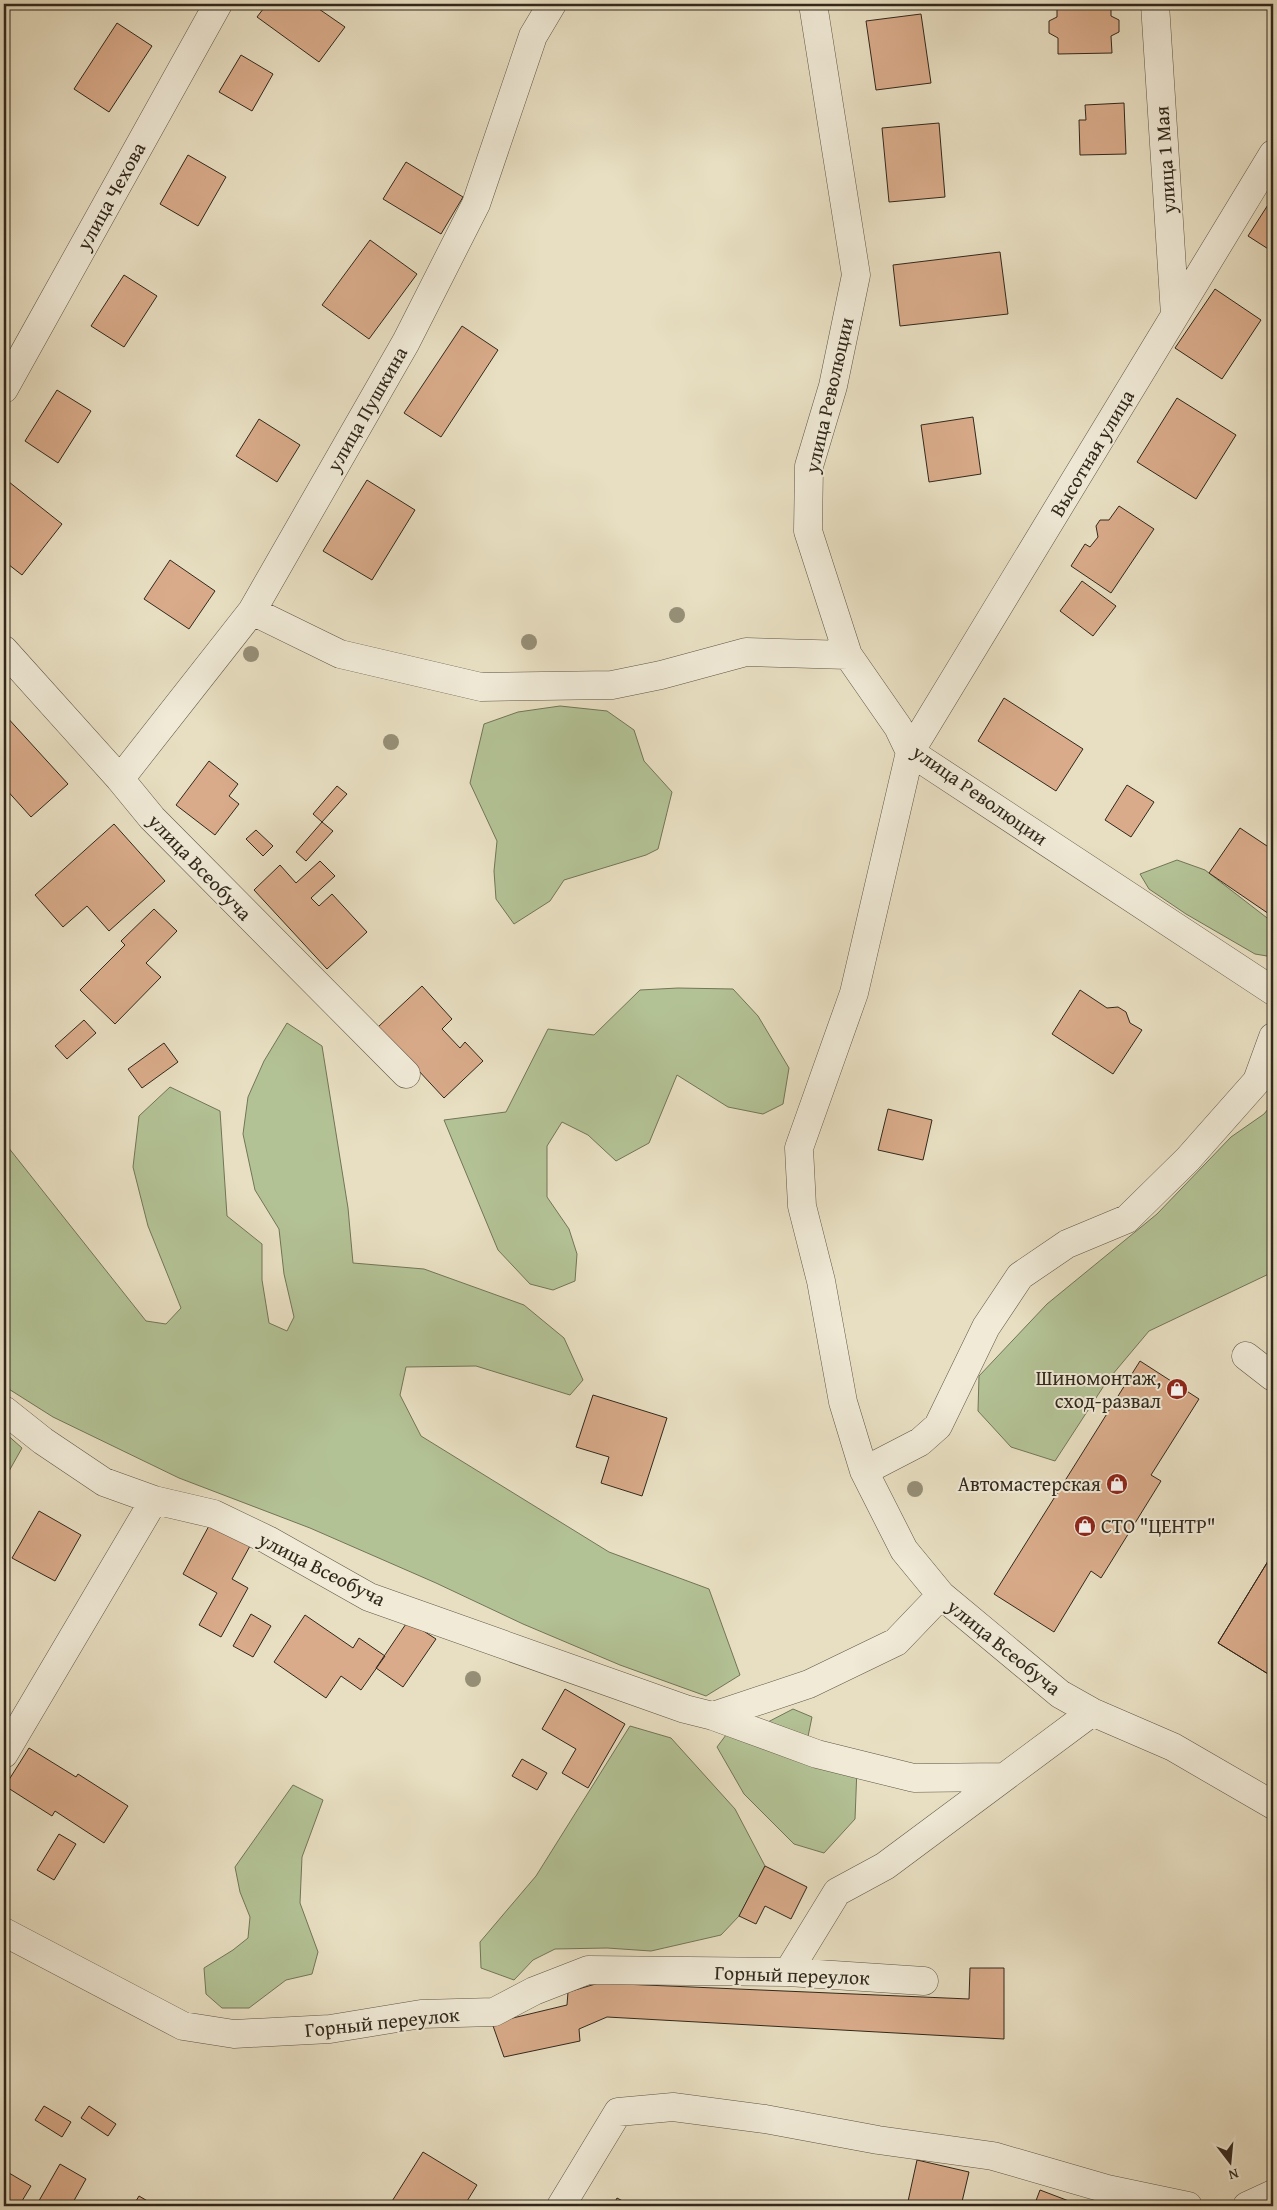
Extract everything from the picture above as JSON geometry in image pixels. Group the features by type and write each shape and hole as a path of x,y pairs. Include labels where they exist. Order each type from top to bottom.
{"street":[{"name":"улица Чехова","path":"4,389 218,4"},
{"name":"улица Пушкина","path":"120,780 252,611 406,342 476,204 533,36 552,4"},
{"name":"улица Революции","path":"813,4 856,275 833,386 809,466 808,531 848,654 898,726 910,752 1273,991"},
{"name":"улица 1 Мая","path":"1155,4 1176,315"},
{"name":"Высотная улица","path":"941,1595 904,1550 864,1471 843,1402 821,1281 802,1206 799,1148 854,993 910,752 1273,154"},
{"path":"252,611 340,654 481,687 612,685 661,675 746,652 848,654"},
{"name":"улица Всеобуча","path":"9,667 120,780 152,818 406,1074"},
{"path":"864,1471 920,1442 938,1426 986,1327 1020,1276 1067,1244 1127,1219 1188,1158 1257,1081 1273,1037"},
{"path":"1246,1356 1273,1376"},
{"name":"улица Всеобуча","path":"4,1410 43,1441 104,1482 154,1500 214,1514 268,1540 369,1597 684,1709 713,1716 817,1754 914,1778 1004,1777"},
{"path":"4,1754 154,1500"},
{"name":"улица Всеобуча","path":"713,1716 808,1684 896,1642 941,1595 1060,1694 1092,1712 1173,1747 1273,1805"},
{"path":"788,1972 836,1892 885,1866 1092,1712"},
{"name":"Горный переулок","path":"4,1932 183,2026 234,2034 330,2029 421,2014 494,2012 534,1992 588,1970 788,1972 924,1981"},
{"path":"561,2206 618,2112 673,2107 765,2119 878,2140 993,2156 1113,2198 1188,2206"},
{"path":"1247,2206 1273,2194"}],"green space":[{"path":"560,706 607,711 634,730 644,761 672,792 658,849 646,855 564,880 550,901 514,924 496,899 494,871 497,841 470,783 484,724 518,712"},
{"path":"1177,860 1205,870 1271,921 1273,919 1273,957 1255,954 1186,914 1149,889 1140,874"},
{"path":"678,988 733,989 758,1016 789,1068 783,1104 763,1114 728,1107 677,1075 649,1143 616,1161 588,1135 562,1122 547,1146 547,1197 569,1229 577,1254 575,1281 553,1290 530,1284 498,1250 444,1120 506,1112 548,1029 594,1035 640,990"},
{"path":"287,1023 322,1046 348,1208 353,1263 424,1269 524,1305 564,1338 583,1380 570,1395 476,1366 406,1367 400,1395 421,1436 609,1552 709,1589 740,1675 706,1696 620,1665 523,1624 436,1583 310,1528 179,1478 53,1417 4,1386 4,1142 146,1321 166,1324 181,1308 148,1226 133,1167 139,1116 170,1087 220,1111 227,1216 262,1244 262,1280 269,1323 287,1331 294,1317 284,1274 279,1229 255,1190 243,1134 248,1097 264,1061"},
{"path":"1273,1103 1273,1272 1149,1331 1107,1381 1055,1461 1011,1447 978,1411 979,1376 1047,1304 1157,1214 1231,1137 1264,1114"},
{"path":"4,1432 22,1448 4,1480"},
{"path":"793,1709 812,1717 805,1751 857,1768 855,1819 824,1853 794,1844 744,1794 717,1747 729,1731 766,1723"},
{"path":"630,1726 671,1738 735,1809 765,1866 739,1916 721,1935 651,1951 607,1948 555,1949 533,1960 514,1980 481,1968 480,1942 536,1876"},
{"path":"293,1785 323,1800 302,1857 300,1903 318,1952 312,1974 286,1980 249,2008 222,2008 206,1994 204,1968 248,1938 250,1917 240,1892 235,1867"}],"building":[{"path":"267,4 323,4 319,9 345,27 319,62 257,17"},
{"path":"1057,4 1111,4 1111,16 1119,20 1119,32 1111,36 1112,53 1058,54 1058,38 1049,33 1049,21 1057,17"},
{"path":"921,14 931,83 876,90 866,21"},
{"path":"117,23 152,46 109,112 74,89"},
{"path":"241,55 273,74 252,111 219,92"},
{"path":"1124,103 1126,154 1080,155 1079,120 1086,120 1085,105"},
{"path":"939,123 945,197 889,202 882,128"},
{"path":"188,155 226,177 198,226 160,204"},
{"path":"406,162 463,197 441,234 383,199"},
{"path":"1273,197 1273,252 1248,236"},
{"path":"370,240 417,274 369,339 322,305"},
{"path":"1000,252 1008,314 900,326 893,265"},
{"path":"124,275 157,296 124,347 91,326"},
{"path":"1215,289 1261,320 1222,379 1175,348"},
{"path":"462,326 498,350 441,437 404,413"},
{"path":"57,390 91,411 58,463 25,441"},
{"path":"1177,398 1236,435 1196,499 1137,462"},
{"path":"973,417 981,474 929,482 921,425"},
{"path":"259,419 300,445 277,482 236,456"},
{"path":"4,478 62,524 22,575 4,561"},
{"path":"367,480 415,510 372,580 323,551"},
{"path":"1119,506 1154,529 1111,593 1071,566 1085,544 1090,547 1098,537 1096,526 1100,520 1109,520"},
{"path":"170,560 215,591 189,629 144,599"},
{"path":"1082,581 1116,606 1093,636 1060,611"},
{"path":"1004,698 1083,749 1056,791 978,741"},
{"path":"5,715 68,784 31,817 4,787"},
{"path":"209,761 238,784 229,796 239,804 215,835 176,805"},
{"path":"1127,785 1154,802 1131,837 1105,820"},
{"path":"337,786 347,794 322,822 313,814"},
{"path":"322,822 333,831 306,861 296,852"},
{"path":"114,824 165,881 109,931 87,906 63,927 35,895"},
{"path":"1240,828 1273,850 1272,916 1209,873"},
{"path":"256,830 273,846 263,856 246,839"},
{"path":"320,861 335,876 311,898 319,906 332,894 367,932 327,969 254,890 280,865 296,883"},
{"path":"154,909 177,931 146,963 161,977 115,1024 80,990 125,945 121,941"},
{"path":"422,986 452,1019 442,1029 460,1048 465,1042 483,1061 444,1098 378,1027"},
{"path":"1080,990 1107,1008 1118,1007 1126,1012 1130,1023 1142,1030 1113,1074 1052,1034"},
{"path":"84,1020 96,1033 67,1059 55,1046"},
{"path":"164,1043 178,1062 142,1088 128,1069"},
{"path":"888,1109 932,1120 923,1160 878,1150"},
{"name":"СТО \"ЦЕНТР\"","path":"1140,1361 1199,1399 1151,1475 1161,1481 1101,1578 1091,1571 1054,1632 994,1594"},
{"path":"593,1395 667,1418 642,1496 601,1483 609,1457 576,1447"},
{"path":"39,1511 81,1535 55,1581 12,1558"},
{"path":"210,1524 250,1546 232,1579 248,1588 221,1637 199,1625 217,1593 183,1574"},
{"path":"1273,1553 1273,1677 1218,1643"},
{"path":"1273,1553 1273,1677 1218,1643"},
{"path":"251,1614 271,1626 253,1657 233,1646"},
{"path":"305,1615 353,1648 359,1638 385,1656 361,1690 341,1676 326,1698 274,1662"},
{"path":"408,1621 436,1639 403,1687 376,1668"},
{"path":"565,1689 625,1724 588,1788 562,1773 576,1749 542,1729"},
{"path":"29,1748 76,1777 78,1774 128,1806 104,1843 55,1811 52,1816 5,1786"},
{"path":"522,1759 547,1773 537,1790 512,1776"},
{"path":"59,1834 76,1844 54,1880 37,1870"},
{"path":"765,1866 807,1887 791,1919 765,1906 756,1924 739,1916"},
{"path":"970,1968 1004,1968 1004,2039 607,2017 579,2029 580,2041 504,2057 492,2023 567,2005 568,1992 599,1983 969,1999"},
{"path":"44,2106 71,2122 62,2137 35,2120"},
{"path":"89,2106 116,2124 108,2136 81,2118"},
{"path":"423,2152 477,2185 464,2206 389,2206"},
{"path":"917,2160 969,2172 961,2206 907,2206"},
{"path":"60,2164 86,2179 71,2206 36,2206"},
{"path":"4,2170 31,2186 19,2206 4,2206"},
{"path":"1040,2190 1082,2206 1034,2206"},
{"path":"139,2196 156,2206 133,2206"},
{"path":"617,2198 632,2206 613,2206"}],"place":[{"name":"Шиномонтаж, сход-развал","path":"1177,1389"},
{"name":"Автомастерская","path":"1117,1484"},
{"name":"СТО \"ЦЕНТР\"","path":"1085,1526"}]}
